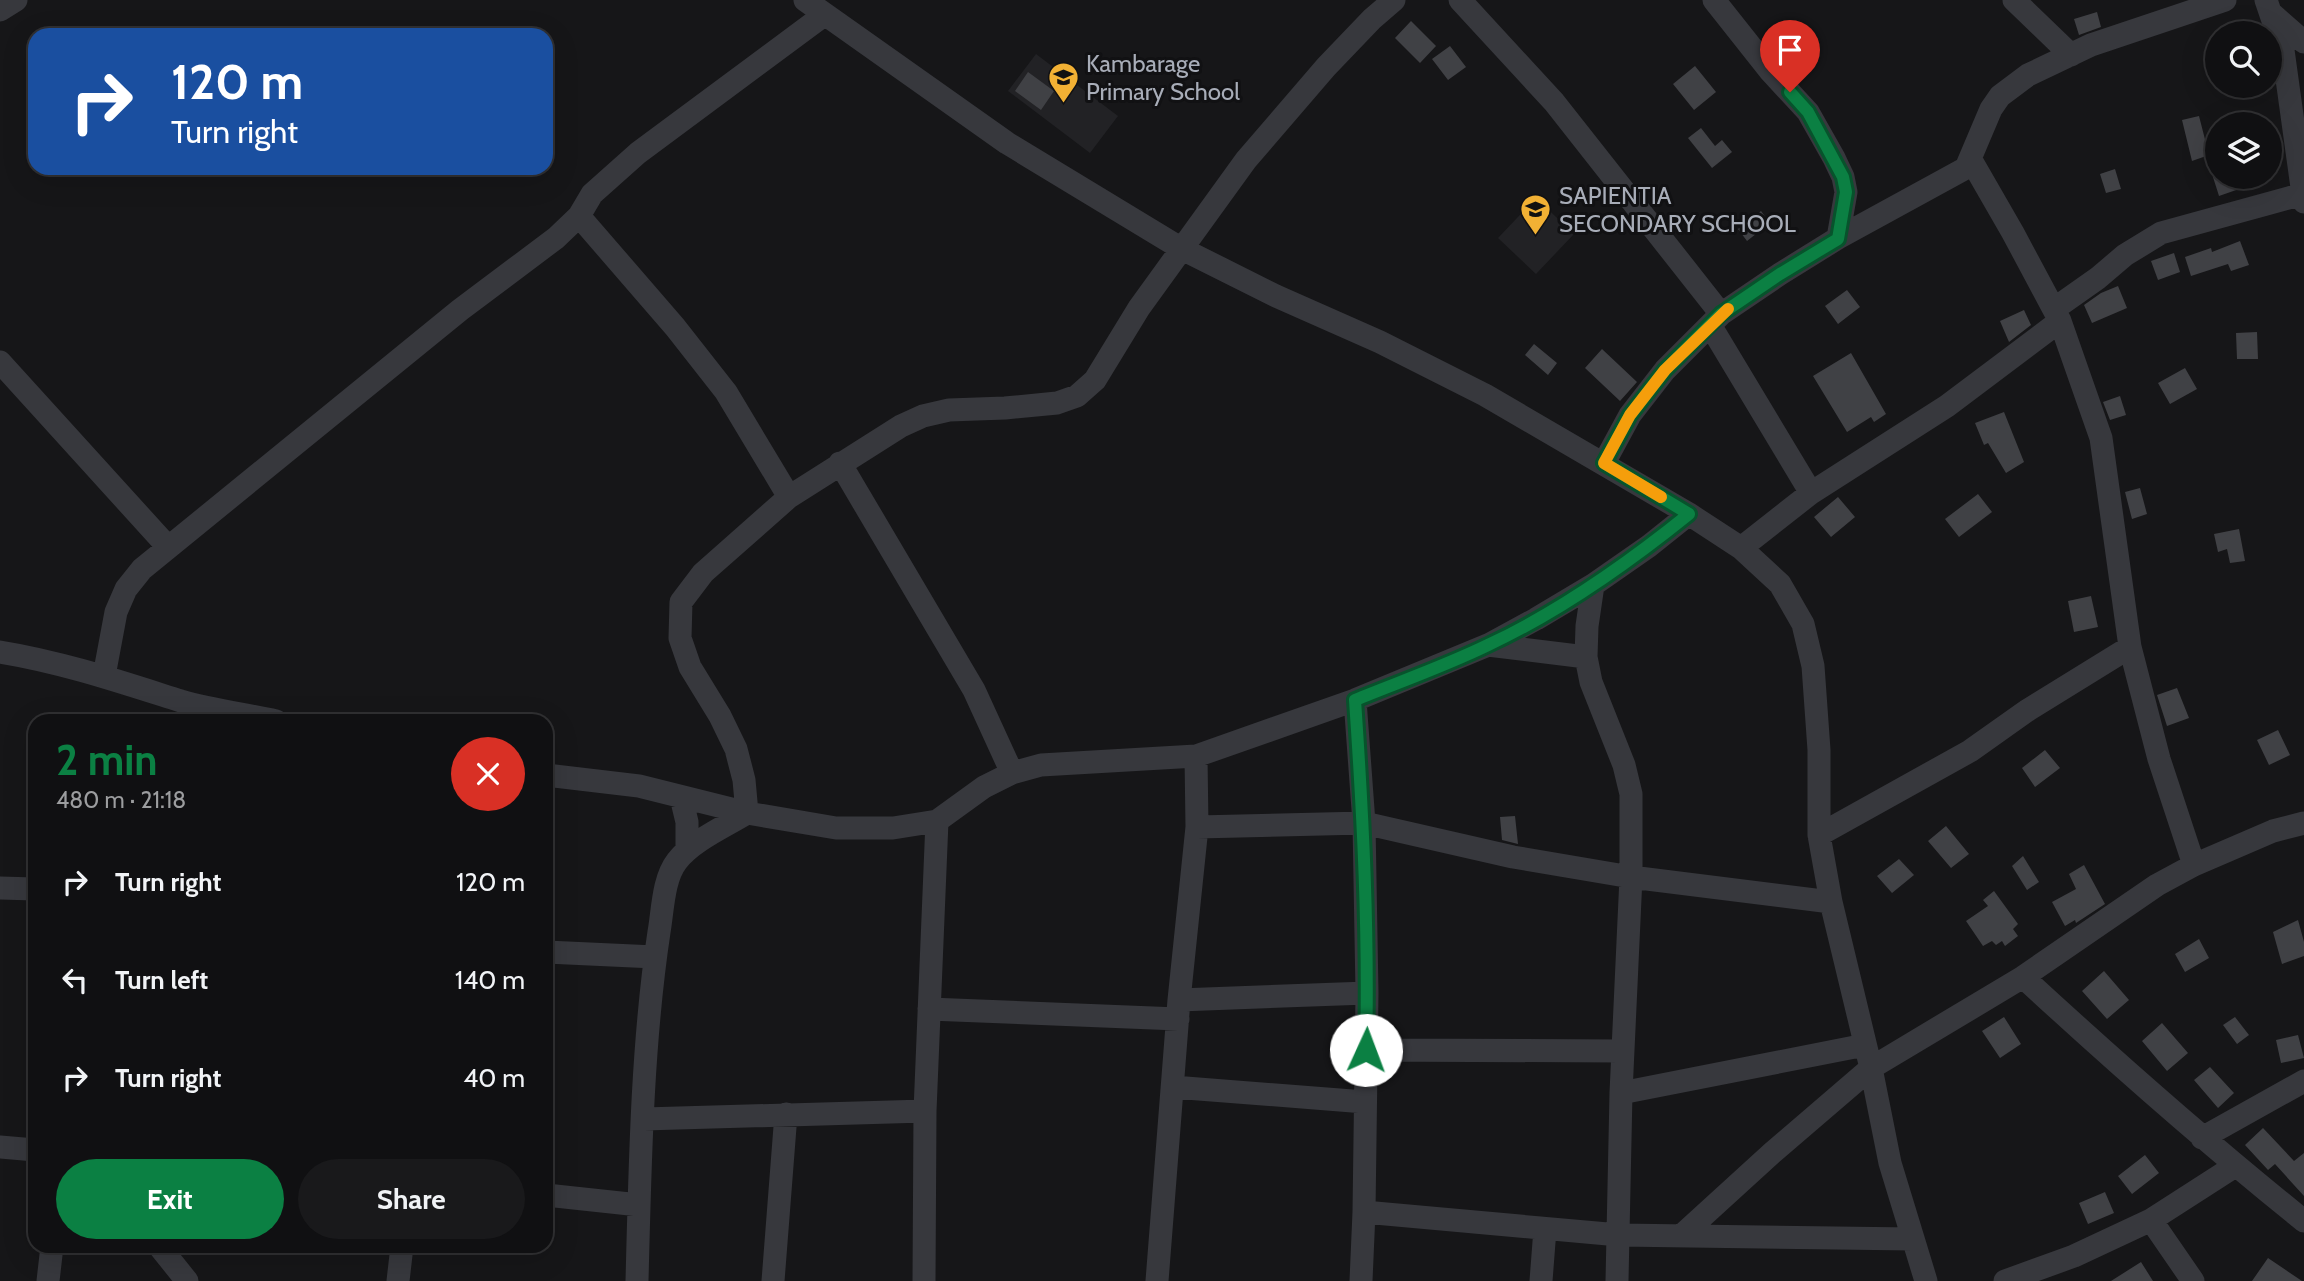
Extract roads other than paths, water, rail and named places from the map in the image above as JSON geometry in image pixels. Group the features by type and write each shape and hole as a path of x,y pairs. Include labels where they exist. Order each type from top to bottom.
{"street":[{"path":"0,10 16,0"},
{"path":"805,0 1007,144 1182,249 1486,395 1689,514 1741,548 1780,584 1803,624 1813,666 1819,750 1819,835 1831,902 1871,1068 1890,1163 1927,1281"},
{"path":"747,813 744,780 736,749 720,716 690,667 680,638 681,602 702,573 789,497 901,426 923,416 949,410 1057,403 1077,396 1095,380 1139,308 1246,160 1326,67 1394,0"},
{"path":"1460,0 1554,102 1715,320 1811,493"},
{"path":"1714,0 1771,72 1808,112 1834,158 1843,177 1846,192 1838,239"},
{"path":"2014,0 2071,54"},
{"path":"1604,463 1630,415 1665,370 1715,320 1780,274 1966,168 1991,109 2000,96 2028,75 2091,45 2225,0"},
{"path":"2270,5 2304,42"},
{"path":"1741,548 1811,493 1947,406 2057,315 2124,255 2161,233 2303,198 2283,50 2270,5"},
{"path":"104,676 116,612 126,589 142,569 420,342 556,238 579,216 592,194 638,153 824,15"},
{"path":"1971,160 2057,315 2101,438 2130,647 2159,759 2194,865"},
{"path":"579,216 675,327 726,392 789,497"},
{"path":"0,362 168,547"},
{"path":"840,463 974,690 1012,773"},
{"path":"553,776 639,786 747,813 836,828 892,828 937,821 984,787 1012,773 1041,765 1195,756 1355,700 1488,645 1594,585 1689,514"},
{"path":"1594,585 1587,626 1586,657 1591,682 1624,765 1631,794 1631,877 1620,1093 1616,1281"},
{"path":"1488,645 1586,657"},
{"path":"1819,835 1970,751 2028,710 2130,647"},
{"path":"0,652 104,676 183,711 211,714"},
{"path":"1355,700 1364,823 1367,993 1361,1281"},
{"path":"1157,1281 1178,1010 1197,827 1195,756"},
{"path":"681,797 687,822 687,850"},
{"path":"637,1281 648,1025 655,957 669,875 687,850 747,813"},
{"path":"923,1281 925,1111 937,821"},
{"path":"1197,827 1364,823 1513,857 1631,877 1831,902"},
{"path":"1681,1236 1871,1068 2023,976 2140,896 2194,865 2273,831 2304,823"},
{"path":"0,888 28,889"},
{"path":"553,952 655,957"},
{"path":"2023,976 2202,1138 2304,1221"},
{"path":"929,1009 1178,1010 1367,993"},
{"path":"1620,1093 1865,1045"},
{"path":"1366,1050 1622,1051"},
{"path":"2202,1138 2304,1081"},
{"path":"1173,1087 1365,1102"},
{"path":"643,1119 925,1111"},
{"path":"773,1281 786,1114"},
{"path":"0,1147 28,1149"},
{"path":"2005,1281 2074,1256 2151,1220 2235,1166"},
{"path":"553,1196 639,1205"},
{"path":"1364,1212 1619,1235 1913,1239"},
{"path":"2151,1220 2193,1281"},
{"path":"1541,1281 1545,1228"},
{"path":"48,1281 51,1253"},
{"path":"165,1253 187,1281"},
{"path":"398,1281 401,1253"}],"place":[{"name":"Kambarage Primary School","path":"1063,104"},
{"name":"SAPIENTIA SECONDARY SCHOOL","path":"1536,236"}]}
